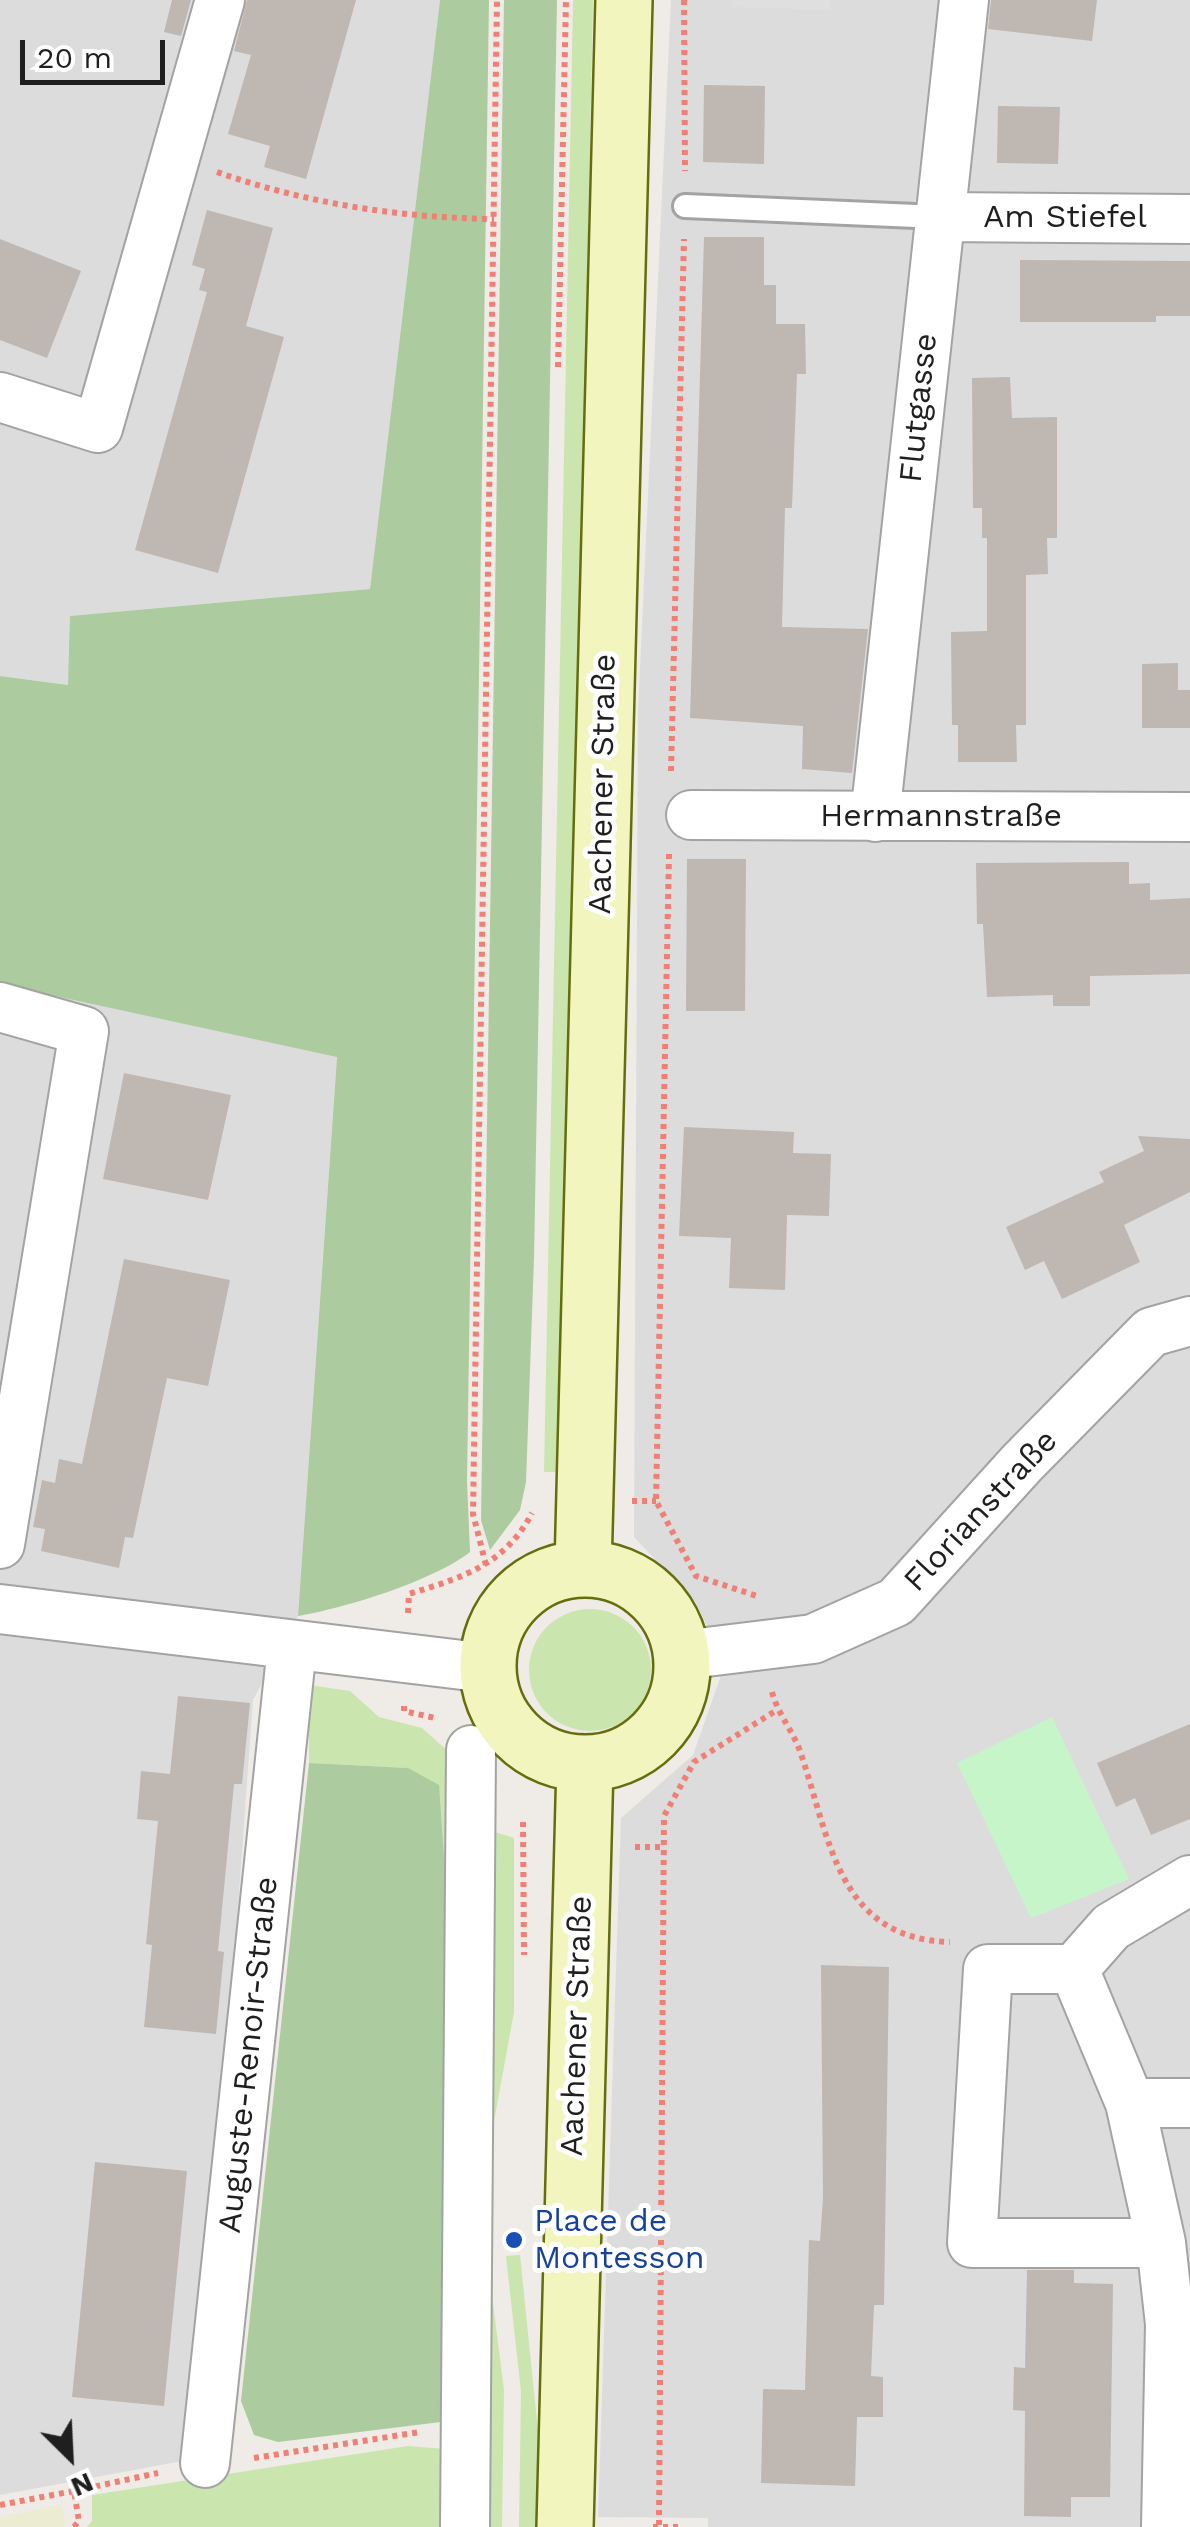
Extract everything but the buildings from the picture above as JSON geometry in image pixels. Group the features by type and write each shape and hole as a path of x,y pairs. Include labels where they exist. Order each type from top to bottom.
{"main road":[{"name":"Aachener Straße","path":"583,1568 624,0"},
{"path":"583,1568 619,1574 650,1592 672,1621 682,1655 680,1688 668,1719 646,1742 617,1759 585,1764 555,1760 517,1736 492,1698 486,1668 493,1630 514,1598 546,1576 583,1568"},
{"name":"Aachener Straße","path":"565,2527 585,1764"}],"street":[{"path":"0,397 98,428 220,0"},
{"name":"Flutgasse","path":"875,817 964,0"},
{"name":"Am Stiefel","path":"939,217 1190,219"},
{"name":"Hermannstraße","path":"677,809 875,817 1190,818"},
{"path":"0,1006 84,1031 0,1544"},
{"name":"Florianstraße","path":"682,1655 812,1639 896,1602 1022,1463 1151,1332 1190,1321"},
{"path":"0,1609 486,1668"},
{"name":"Auguste-Renoir-Straße","path":"205,2463 292,1647"},
{"path":"465,2527 470,1750"},
{"path":"1161,2243 972,2243 988,1969 1074,1969 1111,1927 1190,1880"},
{"path":"1074,1969 1130,2103 1180,2324 1166,2527"},
{"path":"1130,2103 1190,2103"}],"lane":[{"path":"685,206 939,217"}],"path":[{"path":"486,1565 473,1514 497,0"},
{"path":"684,0 677,809 656,1502 696,1576 758,1595 760,1648 777,1710 799,1748 847,1889 866,1913 931,1941 978,1942 988,1969"},
{"path":"178,158 281,191 422,218 494,219"},
{"path":"680,2527 656,2526 664,1816 694,1762 777,1710"},
{"path":"0,2505 205,2463 416,2432 465,2430"},
{"path":"74,2492 79,2521 74,2527"}],"shaded area":[{"path":"0,0 440,0 370,589 71,616 69,685 0,676"},
{"path":"671,0 1190,0 1190,2527 708,2527 708,2518 598,2517 621,1818 693,1755 725,1664 696,1603 634,1537 638,711"},
{"path":"732,0 830,0 830,10 732,7"},
{"path":"0,984 337,1056 298,1616 253,1700 198,2458 0,2495"}],"green space":[{"path":"440,0 489,0 467,1481 470,1552 434,1573 388,1592 298,1616 337,1057 0,984 0,676 68,685 70,616 370,589"},
{"path":"504,0 557,0 534,1258 526,1482 520,1510 490,1550 481,1520"},
{"path":"573,0 593,0 566,1281 557,1472 544,1472"},
{"path":"590,1609 613,1614 633,1627 646,1647 651,1670 646,1693 633,1713 613,1726 590,1731 567,1726 547,1713 534,1693 529,1670 534,1647 547,1627 567,1614"},
{"path":"309,1685 350,1691 379,1717 422,1728 459,1761 463,1864 444,1858 408,1768 309,1763"},
{"path":"1052,1717 1129,1879 1031,1918 957,1763"},
{"path":"309,1763 408,1768 439,1785 444,1858 463,1864 457,2420 278,2442 254,2435 241,2401"},
{"path":"482,1828 514,1838 514,2012 492,2132 490,2280 504,2390 502,2527 475,2527"},
{"path":"520,2255 538,2431 536,2527 519,2527 521,2392 506,2256"},
{"path":"408,2446 456,2450 454,2527 87,2527 92,2521 92,2495"},
{"path":"61,2505 66,2522 62,2527 0,2527 0,2517"}],"place":[{"name":"Place de Montesson","path":"514,2240"}]}
